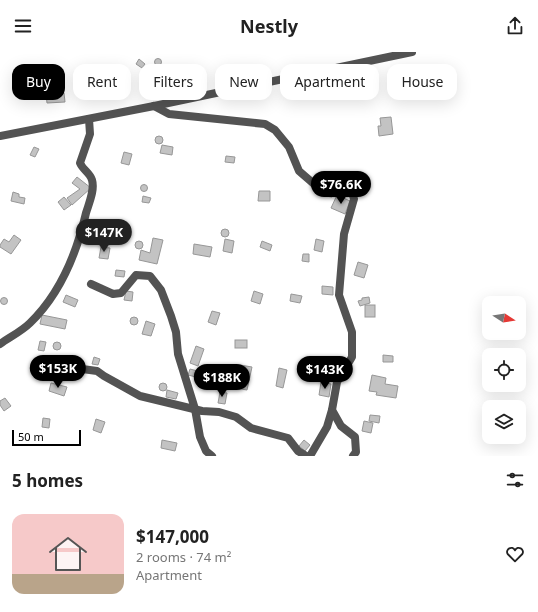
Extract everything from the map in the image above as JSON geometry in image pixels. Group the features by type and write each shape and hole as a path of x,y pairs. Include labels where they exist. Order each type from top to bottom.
{"street":[{"path":"0,136 154,106 412,52"},
{"path":"154,106 169,114 265,124 275,130 289,147 299,171 314,184 323,186 346,186 352,192 354,199 344,234 339,295 352,332 352,357 337,382 332,410 326,427 310,456"},
{"path":"0,344 29,324 41,310 54,292 74,255 82,232 93,186 91,176 80,163 90,134 88,119"},
{"path":"91,284 113,294 121,293 136,275 150,276 160,290 176,332 178,354 196,409 200,437 206,451 212,456"},
{"path":"75,368 97,371 140,396 196,409 219,412 236,417 251,428 288,438 298,451 306,456"},
{"path":"332,410 341,426 355,437 356,452 353,456"}],"building":[{"path":"139,59 145,64 139,64 139,66 136,64"},
{"path":"155,59 161,59 161,64 155,64"},
{"path":"47,100 65,100 65,102 47,103"},
{"path":"391,117 393,134 379,136 378,126 381,126 380,118"},
{"path":"157,136 161,136 163,140 161,144 157,144 155,142 155,138"},
{"path":"162,145 173,147 172,155 160,153"},
{"path":"34,147 39,149 35,157 30,155"},
{"path":"124,152 132,154 129,165 121,163"},
{"path":"226,156 235,157 234,163 225,162"},
{"path":"77,177 91,188 72,205 67,198 80,189 72,183"},
{"path":"144,184 147,185 147,191 144,192 141,191 140,188 141,185"},
{"path":"326,189 333,190 332,197 325,196"},
{"path":"259,191 270,191 270,201 258,201"},
{"path":"13,192 19,194 19,197 25,198 24,204 11,201"},
{"path":"337,195 350,201 345,214 331,208"},
{"path":"143,196 151,198 149,203 142,202"},
{"path":"64,197 71,205 64,210 58,202"},
{"path":"223,229 227,229 229,233 227,237 223,237 221,235 221,231"},
{"path":"14,235 21,240 11,254 0,247 0,245 4,239 9,242"},
{"path":"153,238 163,240 157,264 139,260 141,250 150,253"},
{"path":"225,239 234,241 232,253 223,251"},
{"path":"316,239 324,241 322,252 314,250"},
{"path":"137,241 141,241 143,245 141,249 137,249 135,247 135,243"},
{"path":"262,241 272,245 270,251 260,247"},
{"path":"194,244 212,247 210,257 193,254"},
{"path":"101,247 110,248 108,259 99,258"},
{"path":"303,254 309,254 309,262 302,261"},
{"path":"358,262 368,265 364,278 354,275"},
{"path":"116,270 125,271 124,277 115,276"},
{"path":"322,286 333,287 333,295 322,294"},
{"path":"126,291 133,292 132,301 124,300"},
{"path":"254,291 263,294 260,304 251,301"},
{"path":"291,294 302,296 300,303 290,301"},
{"path":"66,295 78,300 75,307 63,302"},
{"path":"4,297 7,298 7,304 4,305 1,304 0,301 1,298"},
{"path":"369,297 370,303 360,306 358,301 362,300 362,298"},
{"path":"365,305 375,305 375,317 365,317"},
{"path":"212,311 220,313 216,325 208,322"},
{"path":"42,315 67,320 65,329 40,324"},
{"path":"134,317 137,318 137,324 134,325 131,324 130,321 131,318"},
{"path":"146,321 155,324 151,336 142,334"},
{"path":"235,340 247,340 247,348 235,348"},
{"path":"40,341 46,342 44,351 38,350"},
{"path":"57,342 60,343 60,349 57,350 54,349 53,346 54,343"},
{"path":"196,346 204,349 198,366 190,363"},
{"path":"383,355 393,356 393,362 383,362"},
{"path":"94,357 100,359 98,365 92,364"},
{"path":"240,365 252,367 247,390 235,388"},
{"path":"279,368 287,370 283,388 276,386"},
{"path":"190,369 205,373 204,379 188,375"},
{"path":"52,373 55,374 55,380 52,381 49,380 48,377 49,374"},
{"path":"372,375 386,378 385,384 398,386 396,398 376,395 377,392 369,391"},
{"path":"321,382 331,384 329,397 319,395"},
{"path":"51,383 67,387 64,396 49,391"},
{"path":"163,383 166,384 166,390 163,391 160,390 159,387 160,384"},
{"path":"167,390 178,393 176,399 166,397"},
{"path":"220,392 227,393 225,404 218,403"},
{"path":"5,398 11,406 4,411 0,405 0,401"},
{"path":"370,415 380,416 379,423 369,421"},
{"path":"43,418 50,419 49,428 42,427"},
{"path":"96,419 105,422 101,433 93,430"},
{"path":"364,421 373,423 371,433 362,431"},
{"path":"162,440 177,443 175,451 161,448"},
{"path":"304,440 310,445 305,451 299,446"}]}
